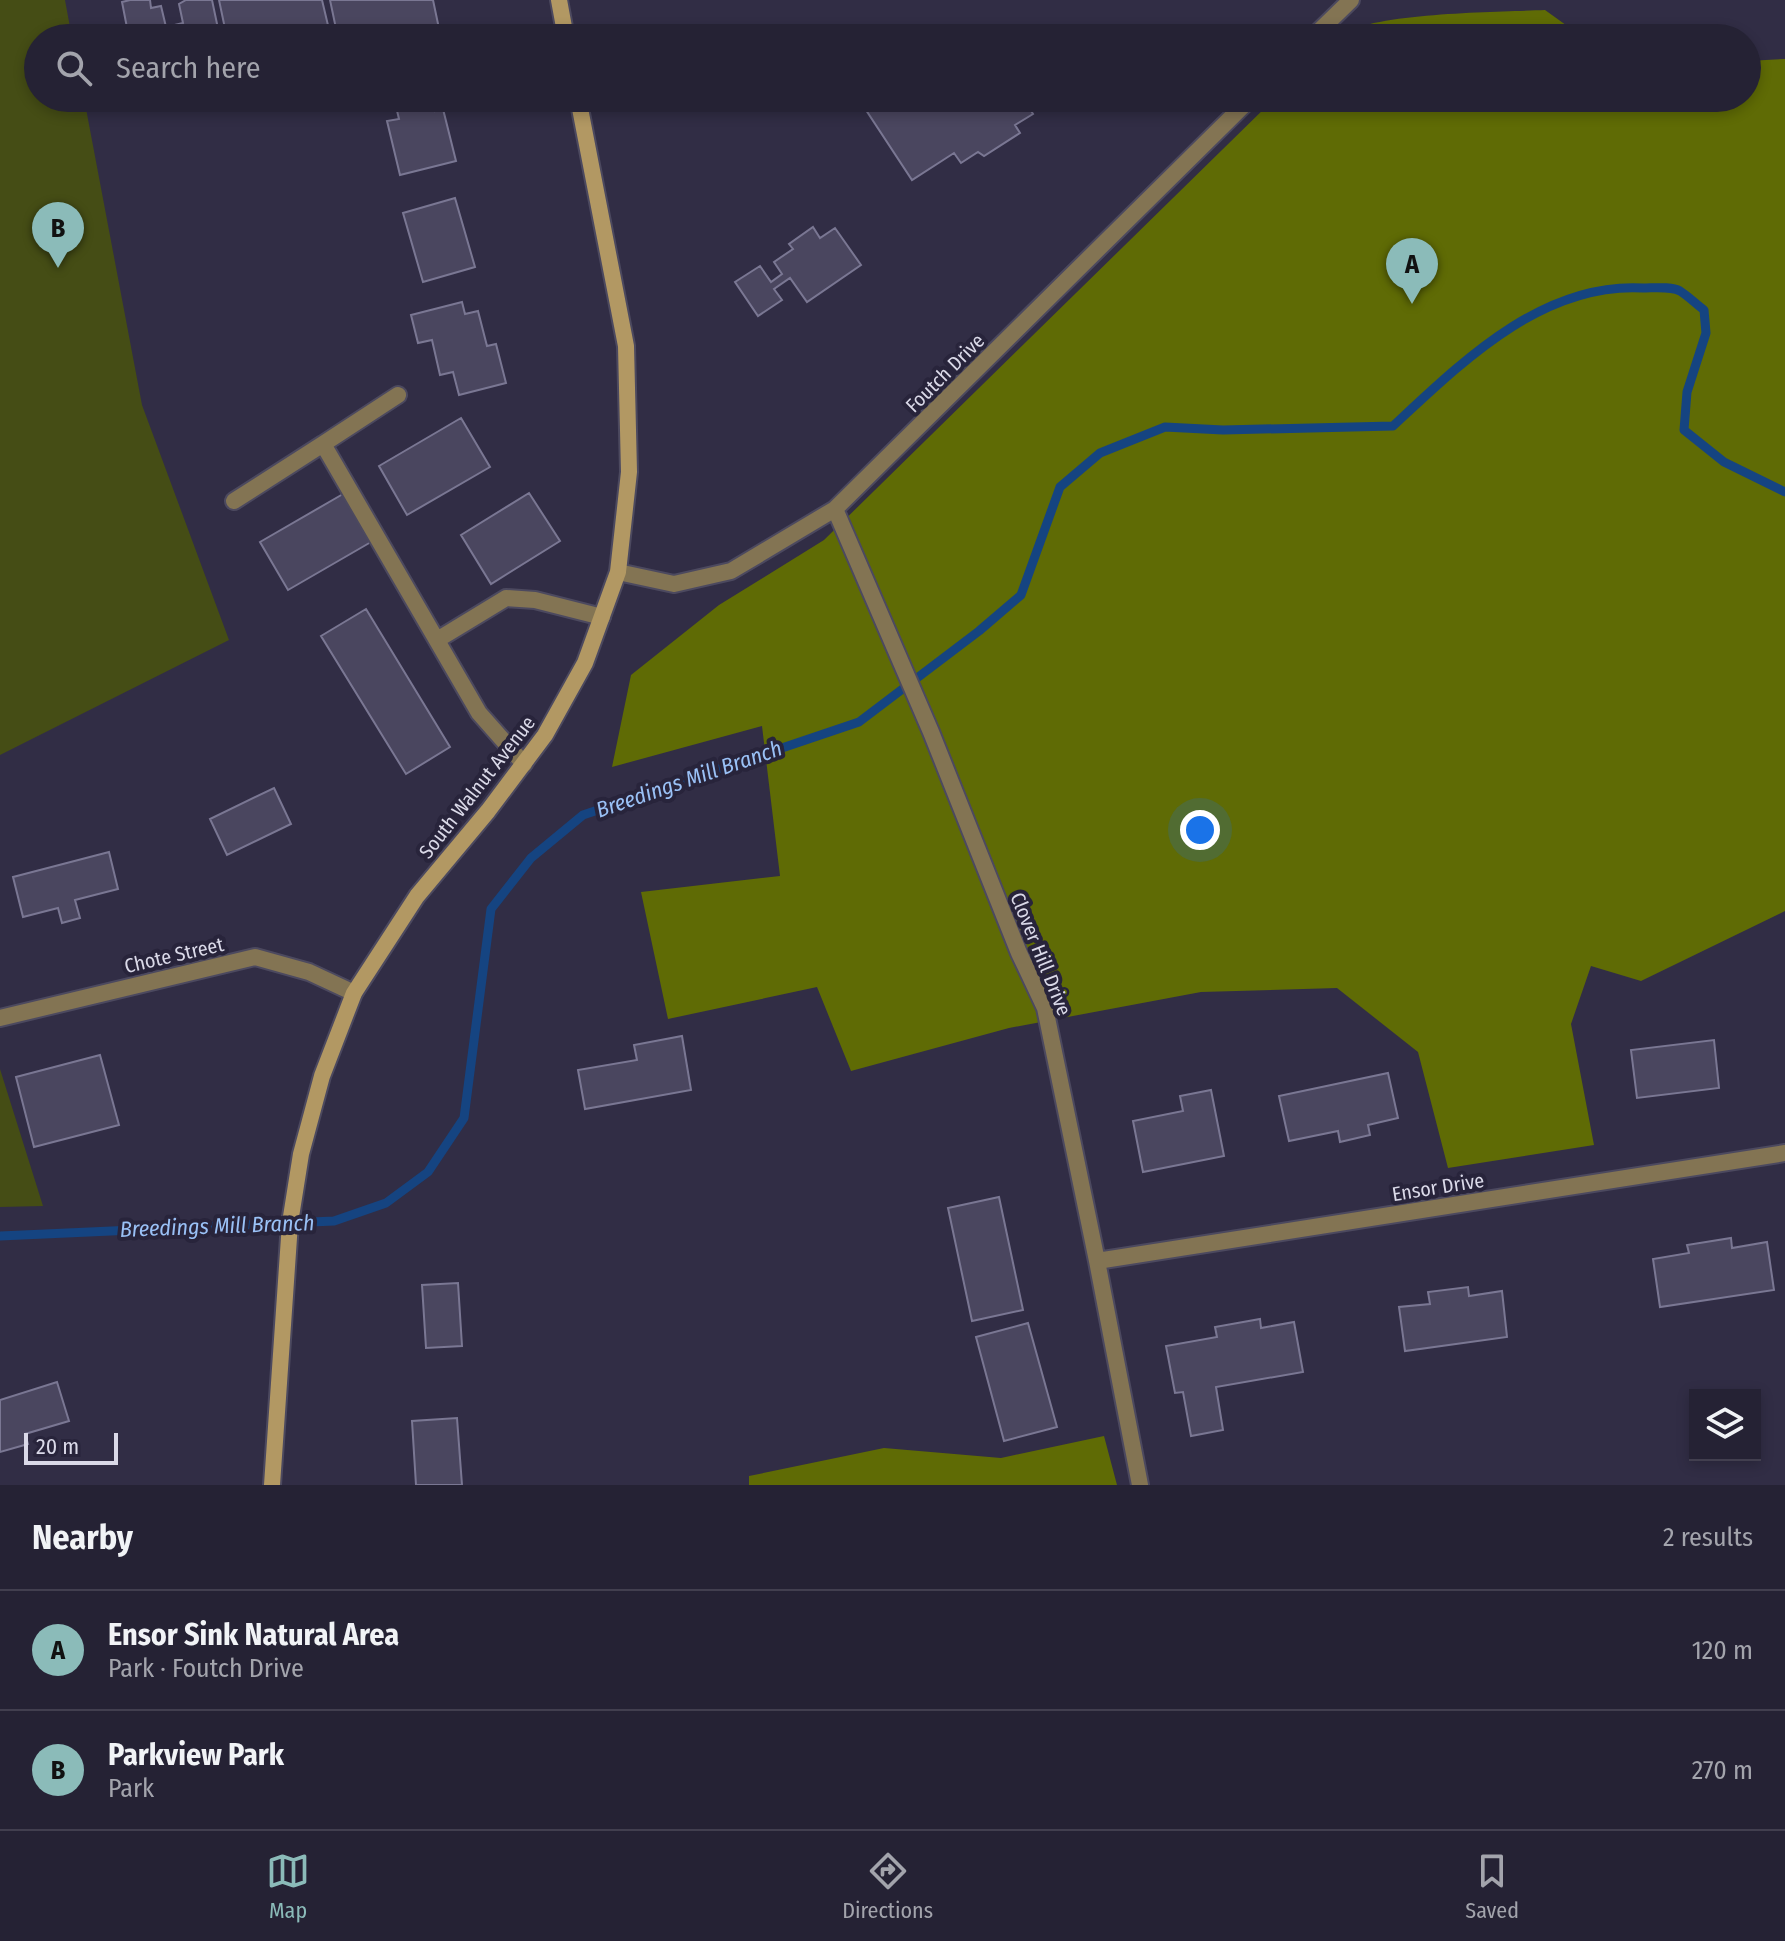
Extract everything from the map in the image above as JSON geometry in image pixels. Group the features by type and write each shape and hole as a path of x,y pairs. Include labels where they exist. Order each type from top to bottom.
{"street":[{"path":"559,0 563,24"},
{"path":"1326,24 1351,0"},
{"name":"South Walnut Avenue","path":"272,1485 290,1223 301,1154 322,1076 354,993 417,896 545,735 585,663 618,572 629,472 626,346 581,112"},
{"name":"Foutch Drive","path":"618,572 674,584 731,571 835,509 1237,112"},
{"path":"234,501 398,395"},
{"path":"323,444 479,713 524,764"},
{"name":"Clover Hill Drive","path":"835,509 916,697 1019,953 1045,1008 1140,1485"},
{"path":"437,640 506,598 535,600 602,617"},
{"name":"Chote Street","path":"0,1018 255,957 309,972 354,993"},
{"name":"Ensor Drive","path":"1097,1261 1785,1153"}],"green space":[{"path":"0,0 65,0 69,24 24,24 24,112 87,112 142,405 229,640 0,755"},
{"path":"1545,10 1564,24 1371,24 1403,18"},
{"path":"1785,59 1785,911 1641,981 1591,966 1571,1024 1594,1145 1448,1168 1418,1052 1337,988 1201,992 1009,1028 851,1071 817,987 668,1019 641,892 780,876 762,726 612,767 631,675 719,605 824,540 1261,112 1761,112 1761,60"},
{"path":"0,1069 43,1206 0,1207"},
{"path":"1104,1436 1117,1485 749,1485 749,1476 884,1448 1001,1458"}],"building":[{"path":"150,0 151,8 161,6 165,24 126,24 122,2"},
{"path":"186,0 212,0 217,24 179,24 183,23 179,4"},
{"path":"219,0 322,0 328,24 224,24"},
{"path":"330,0 433,0 438,24 335,24"},
{"path":"397,112 444,112 456,161 400,175 387,121 399,119"},
{"path":"867,112 1033,114 1015,125 1020,133 984,156 978,152 961,163 954,153 912,180"},
{"path":"455,198 475,267 423,282 403,213"},
{"path":"813,227 820,238 835,228 861,265 807,302 790,278 774,289 782,300 758,316 735,282 760,266 771,282 782,274 774,262 793,249 789,244"},
{"path":"462,302 465,314 478,311 487,346 496,344 506,383 459,395 453,372 440,375 432,340 418,343 411,315"},
{"path":"461,418 490,467 407,515 379,466"},
{"path":"529,493 560,541 491,584 461,535"},
{"path":"343,494 371,542 288,590 260,542"},
{"path":"366,609 450,747 406,774 321,636"},
{"path":"274,788 291,824 227,855 210,819"},
{"path":"109,852 118,889 75,900 80,918 62,923 58,908 23,917 13,877"},
{"path":"682,1036 691,1090 585,1109 578,1070 637,1060 634,1045"},
{"path":"1714,1040 1719,1088 1637,1098 1631,1050"},
{"path":"100,1055 119,1125 34,1147 16,1077"},
{"path":"1388,1073 1398,1118 1368,1125 1370,1135 1340,1142 1338,1131 1289,1141 1279,1096"},
{"path":"1211,1090 1224,1156 1143,1172 1133,1121 1183,1111 1180,1096"},
{"path":"999,1197 1023,1310 972,1321 948,1208"},
{"path":"1731,1238 1732,1248 1767,1242 1774,1290 1660,1307 1653,1259 1689,1253 1687,1245"},
{"path":"458,1283 462,1346 426,1348 422,1285"},
{"path":"1468,1287 1469,1296 1502,1291 1507,1337 1405,1351 1399,1307 1430,1304 1428,1292"},
{"path":"1260,1319 1261,1328 1294,1322 1303,1372 1216,1387 1223,1430 1191,1436 1183,1392 1175,1393 1166,1346 1217,1337 1215,1327"},
{"path":"1028,1323 1057,1427 1004,1441 976,1337"},
{"path":"57,1382 69,1421 25,1434 28,1444 0,1452 0,1400"},
{"path":"457,1418 462,1485 416,1485 412,1421"}],"waterway":[{"name":"Breedings Mill Branch","path":"0,1236 334,1221 386,1203 428,1172 464,1118 491,909 531,858 583,815 859,722 979,631 1021,595 1060,487 1100,453 1165,427 1223,430 1393,426 1476,353 1538,312 1571,298 1606,290 1667,288 1680,291 1704,310 1706,333 1687,392 1684,430 1724,462 1785,492"}],"place":[{"name":"Parkview Park","path":"58,268"},
{"name":"Ensor Sink Natural Area","path":"1412,304"}]}
